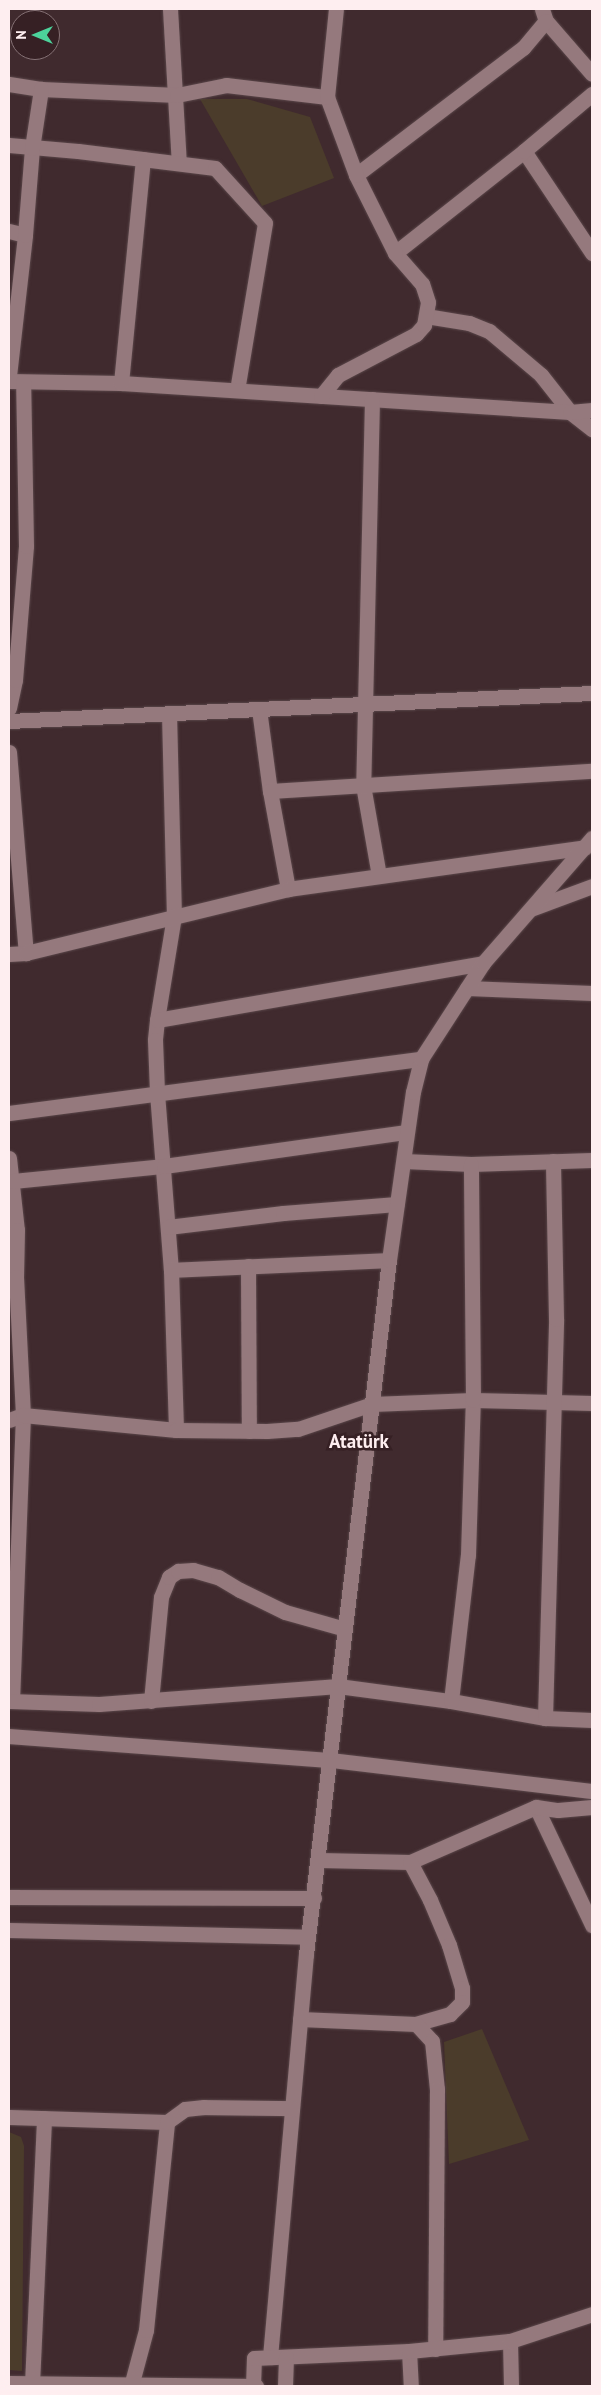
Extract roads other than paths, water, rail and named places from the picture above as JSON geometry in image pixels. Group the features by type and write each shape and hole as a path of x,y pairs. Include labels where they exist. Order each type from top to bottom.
{"street":[{"path":"170,9 177,96 179,163"},
{"path":"321,396 338,375 416,334 424,325 428,302 422,284 395,254 356,175 327,97 336,9"},
{"path":"356,175 523,48 544,15 592,74"},
{"path":"9,84 41,89 177,96 226,85 327,97"},
{"path":"9,708 15,680 26,546 13,380 32,148 41,89"},
{"path":"395,254 592,94"},
{"path":"9,145 78,151 215,168 265,223 237,390"},
{"path":"524,151 592,253"},
{"path":"121,383 143,159"},
{"path":"9,231 26,234"},
{"path":"426,316 469,322 489,331 541,375 570,412 592,429"},
{"path":"13,380 121,383 570,412 592,410"},
{"path":"372,399 363,785 379,876"},
{"path":"9,721 592,693"},
{"path":"259,709 270,791 288,888"},
{"path":"169,714 174,916 156,1020 157,1093 171,1270 176,1430"},
{"path":"9,752 26,952"},
{"path":"270,791 592,771"},
{"path":"9,954 26,952 288,888 379,876 589,842"},
{"path":"270,2357 308,1936 319,1860 389,1260 407,1132 421,1058 483,963 589,842"},
{"path":"531,909 592,886"},
{"path":"156,1020 483,963"},
{"path":"467,988 592,994"},
{"path":"9,1113 421,1058"},
{"path":"13,1181 164,1166 407,1132"},
{"path":"9,1158 17,1230 12,1277 23,1415 11,1701 99,1704 338,1686 451,1700 545,1718 592,1720"},
{"path":"404,1161 471,1164 592,1160"},
{"path":"545,1718 556,1311 553,1161"},
{"path":"451,1700 459,1650 468,1555 473,1400 471,1164"},
{"path":"168,1227 283,1213 397,1204"},
{"path":"171,1270 389,1260"},
{"path":"248,1266 249,1431"},
{"path":"9,1420 23,1415 176,1430 249,1431 298,1429 372,1404 473,1400 592,1403"},
{"path":"151,1701 161,1597 169,1577 178,1571 193,1570 218,1577 285,1612 345,1629"},
{"path":"9,1736 330,1760 592,1791"},
{"path":"319,1860 410,1862 536,1807 558,1810 592,1807"},
{"path":"536,1807 592,1925"},
{"path":"300,2020 416,2024 450,2014 462,2002 462,1988 441,1927 410,1862"},
{"path":"9,1897 314,1898"},
{"path":"9,1930 308,1936"},
{"path":"416,2024 432,2041 437,2089 435,2350"},
{"path":"9,2117 167,2122 185,2109 204,2106 292,2108"},
{"path":"32,2384 44,2118"},
{"path":"131,2385 146,2330 167,2122"},
{"path":"9,2383 254,2386 254,2358 435,2350 510,2341 592,2314"},
{"path":"510,2341 511,2386"},
{"path":"409,2351 411,2386"},
{"path":"285,2386 286,2357"}],"district":[{"name":"Atatürk","path":"359,1442"}]}
